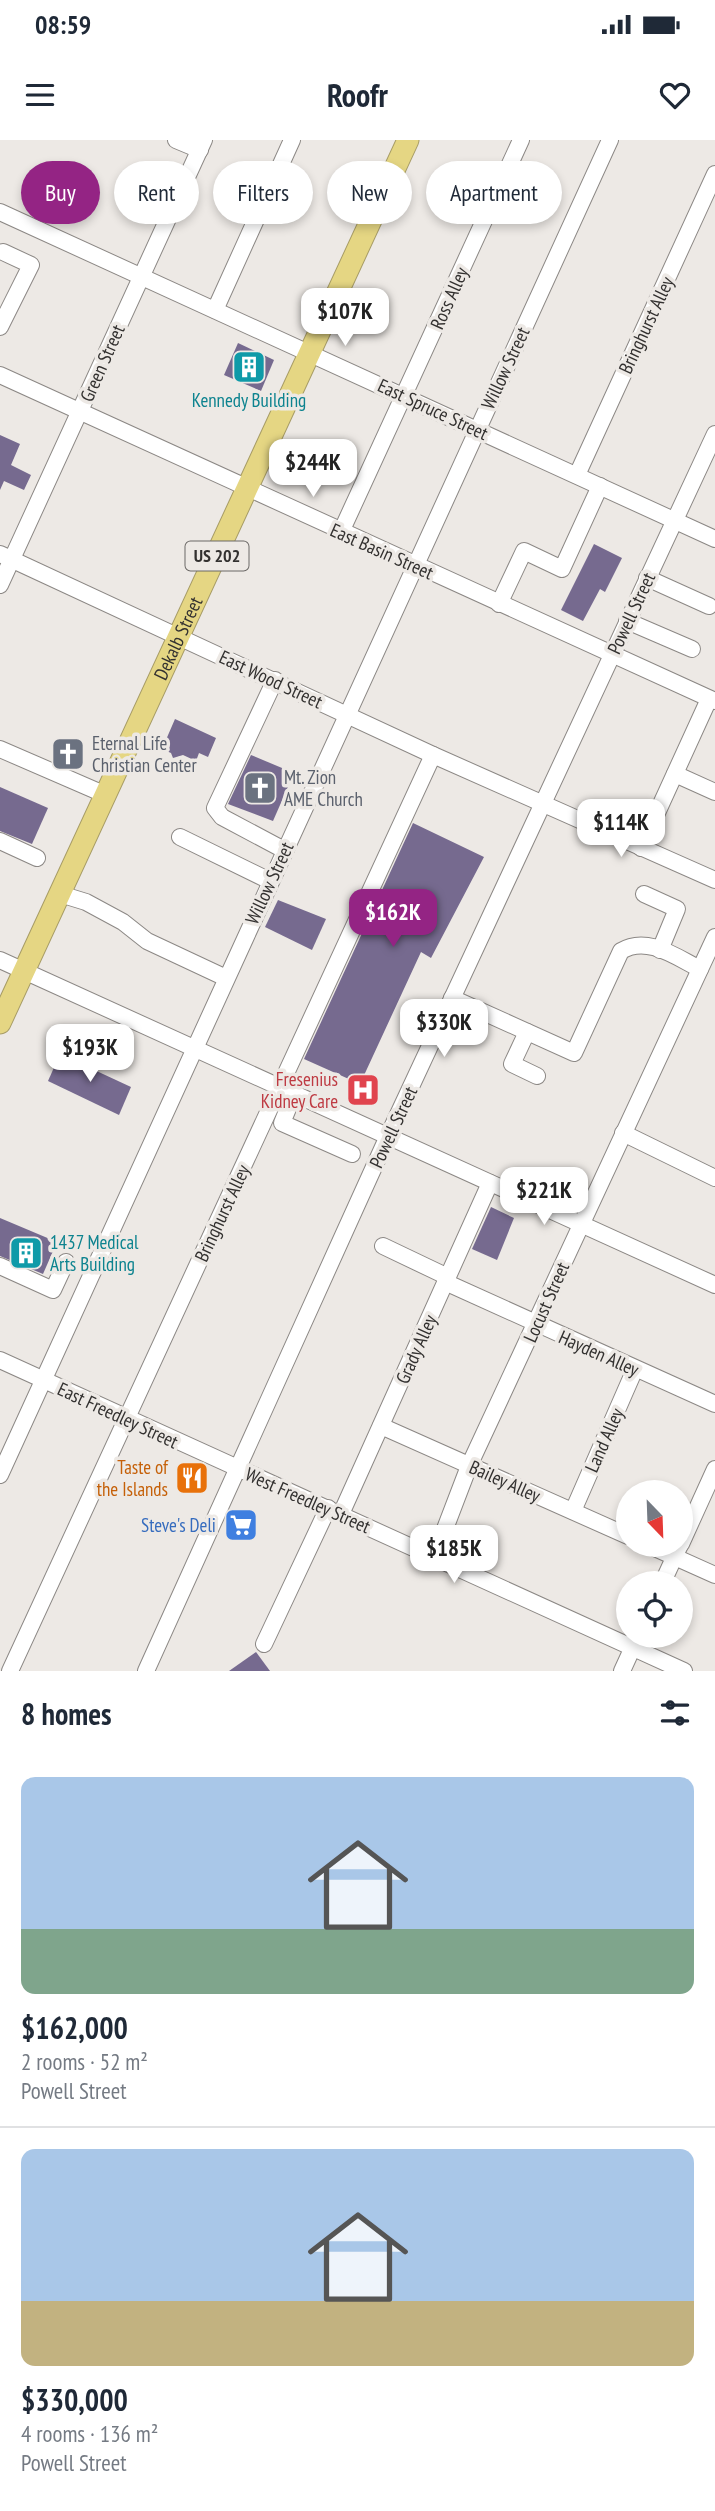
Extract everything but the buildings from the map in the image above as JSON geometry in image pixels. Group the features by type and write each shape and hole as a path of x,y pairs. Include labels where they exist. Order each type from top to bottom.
{"highway":[{"name":"Dekalb Street","path":"0,1023 408,140"}],"street":[{"path":"176,140 202,145"},
{"path":"215,310 292,140"},
{"name":"Ross Alley","path":"341,532 521,140"},
{"name":"Willow Street","path":"0,1475 610,140"},
{"name":"Green Street","path":"0,586 6,557 80,411 202,145"},
{"name":"Bringhurst Alley","path":"577,475 715,174"},
{"name":"East Spruce Street","path":"0,212 715,539"},
{"path":"0,327 31,265 3,252"},
{"name":"East Basin Street","path":"0,375 712,700"},
{"name":"Powell Street","path":"146,1671 388,1136 715,434"},
{"path":"499,604 524,551 562,569 600,486"},
{"name":"East Wood Street","path":"6,557 433,755 715,880"},
{"path":"648,578 709,606"},
{"path":"628,621 692,649"},
{"path":"275,680 215,808 222,817 284,850"},
{"path":"640,848 712,700"},
{"path":"0,749 106,794"},
{"name":"Bringhurst Alley","path":"10,1671 127,1419 287,1091 433,755"},
{"path":"675,774 715,792"},
{"path":"180,837 270,881"},
{"path":"0,841 37,858"},
{"path":"60,894 86,902 122,922 147,942 226,978"},
{"path":"644,894 677,909 660,950"},
{"name":"Locust Street","path":"435,1555 470,1466 715,937"},
{"path":"452,998 574,1053 621,951 640,944 660,950 700,969"},
{"path":"0,960 715,1285"},
{"path":"527,1032 512,1064 537,1076"},
{"path":"287,1091 282,1123 352,1154"},
{"path":"623,1133 715,1178"},
{"name":"Grady Alley","path":"264,1644 382,1426 490,1184"},
{"name":"Hayden Alley","path":"383,1246 537,1325 715,1404"},
{"path":"0,1266 53,1290 66,1262"},
{"name":"East Freedley Street","path":"0,1360 237,1469"},
{"name":"Land Alley","path":"573,1511 635,1369"},
{"name":"Bailey Alley","path":"382,1426 616,1531"},
{"name":"West Freedley Street","path":"237,1469 616,1633"},
{"path":"693,1517 715,1469"},
{"path":"691,1558 715,1575"},
{"path":"622,1671 633,1648"},
{"name":"West Freedley Street","path":"646,1648 684,1671"}],"place":[{"name":"Kennedy Building","path":"249,367"},
{"name":"Eternal Life Christian Center","path":"68,754"},
{"name":"Mt. Zion AME Church","path":"260,788"},
{"name":"Fresenius Kidney Care","path":"363,1090"},
{"name":"1437 Medical Arts Building","path":"26,1253"},
{"name":"Taste of the Islands","path":"192,1478"},
{"name":"Steve's Deli","path":"241,1525"}]}
